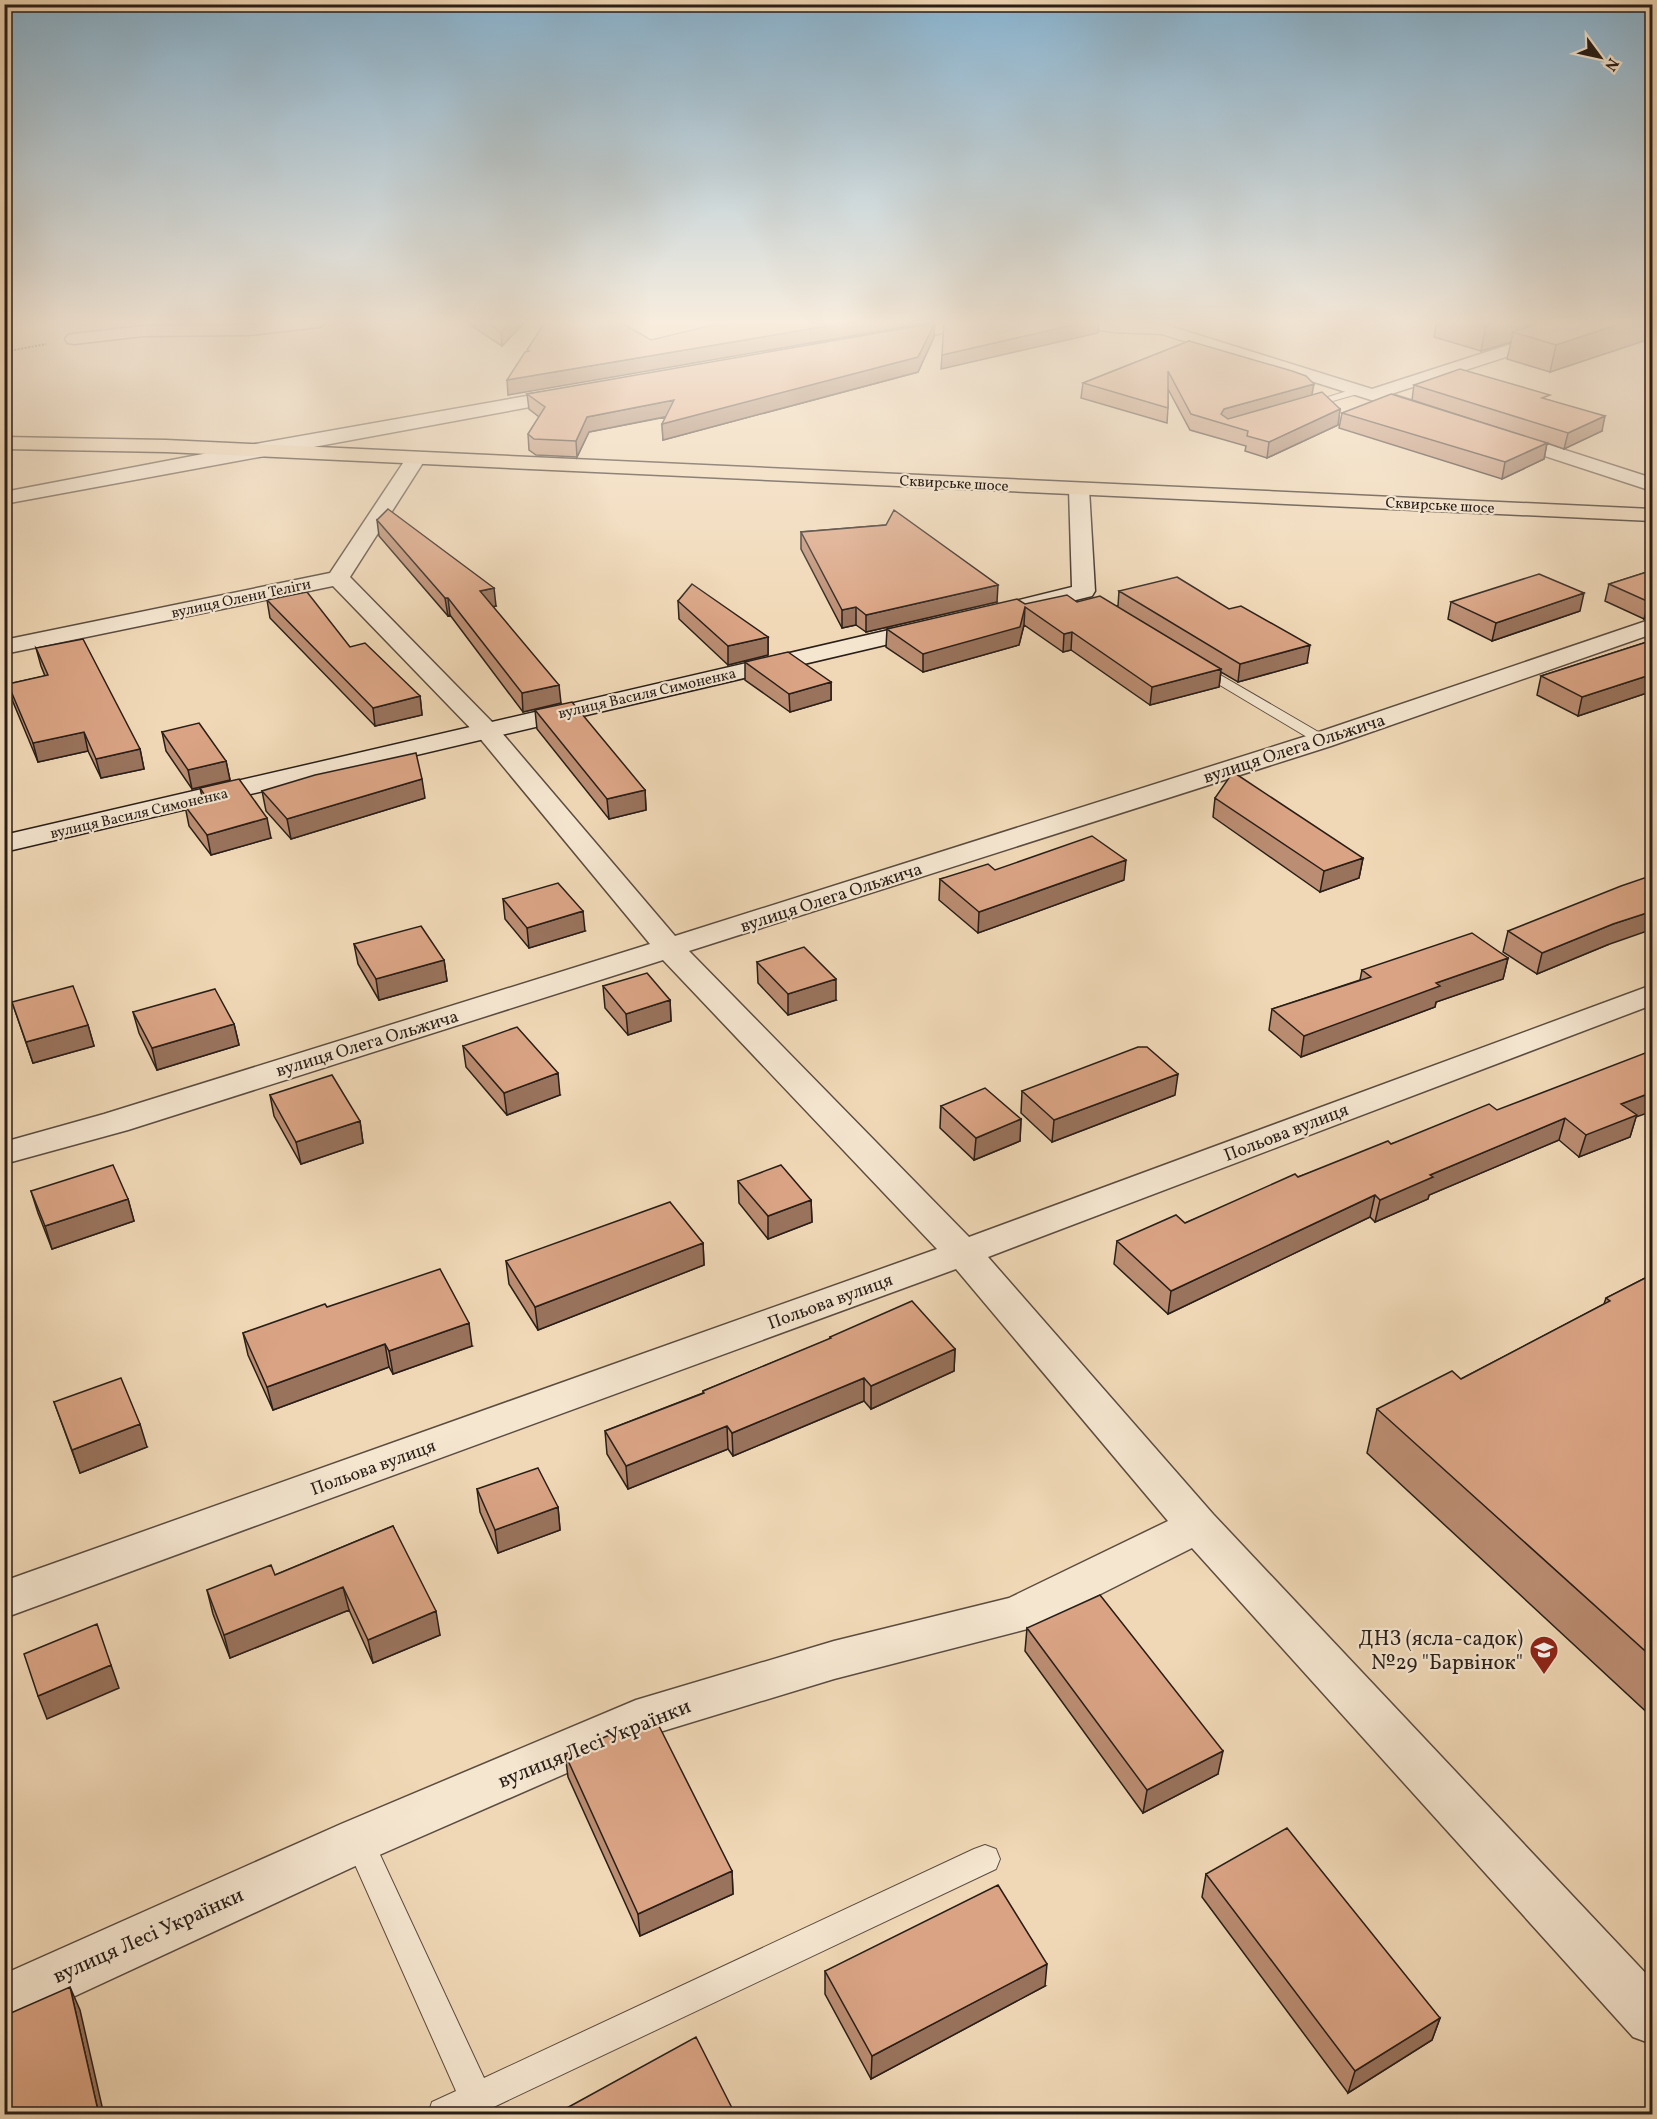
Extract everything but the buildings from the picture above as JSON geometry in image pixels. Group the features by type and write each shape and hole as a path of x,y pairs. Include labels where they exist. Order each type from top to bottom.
{"main road":[{"name":"Сквирське шосе","path":"4,443 90,444 416,458 1653,515"}],"street":[{"path":"4,498 422,421"},
{"path":"1485,430 1653,485"},
{"path":"416,458 338,578 487,731 669,948 963,1253 1198,1526 1653,2018"},
{"path":"1004,610 1088,594 1079,489"},
{"name":"вулиця Олени Теліги","path":"4,647 338,578"},
{"name":"вулиця Василя Симоненка","path":"4,844 958,621"},
{"name":"вулиця Олега Ольжича","path":"4,1153 127,1118 1322,740 1653,626"},
{"name":"Польова вулиця","path":"4,1600 963,1253 1653,994"},
{"name":"вулиця Лесі Українки","path":"4,2003 36,1986 359,1840 653,1714 834,1660 1019,1614 1198,1526"}],"lane":[{"path":"1184,657 1322,740"},
{"path":"359,1840 476,2098"},
{"path":"444,2115 985,1859"}],"place":[{"name":"ДНЗ (ясла-садок) №29 \"Барвінок\"","path":"1544,1676"}]}
